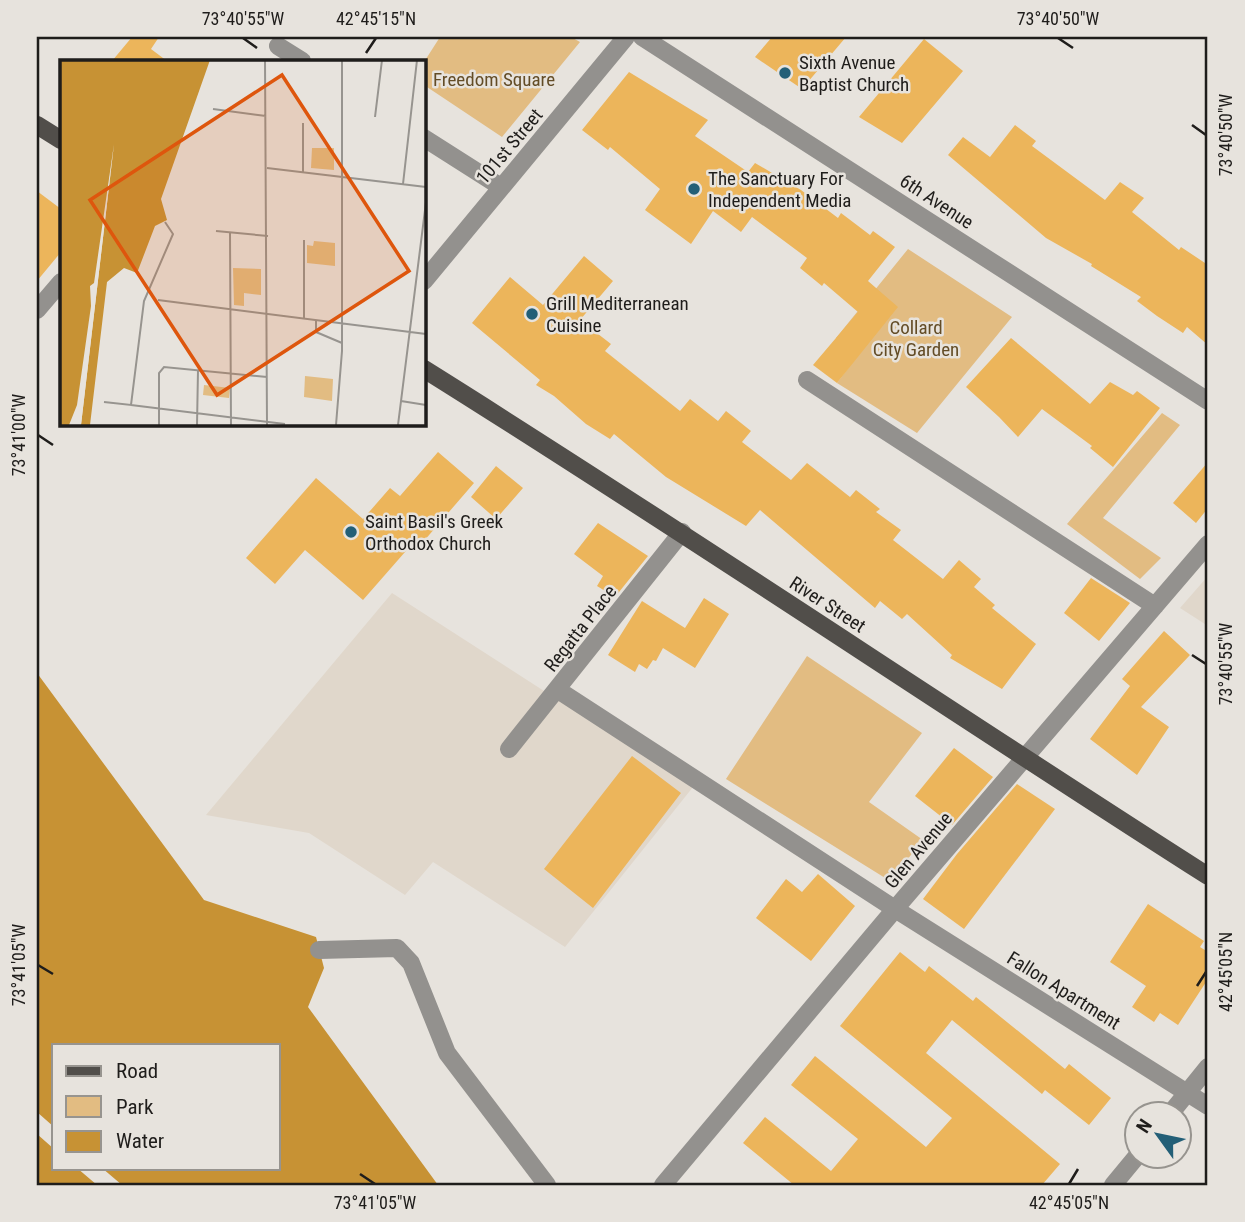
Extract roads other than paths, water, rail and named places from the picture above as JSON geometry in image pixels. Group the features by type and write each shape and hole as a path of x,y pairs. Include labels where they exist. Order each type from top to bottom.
{"main road":[{"path":"37,125 60,139"},
{"name":"River Street","path":"425,370 682,532 1024,759 1208,876"}],"street":[{"name":"101st Street","path":"425,280 626,37"},
{"name":"6th Avenue","path":"642,37 1208,401"},
{"path":"278,46 300,60"},
{"path":"425,139 501,187"},
{"path":"37,310 60,283"},
{"path":"807,380 1155,606"},
{"name":"Regatta Place","path":"509,749 682,532"},
{"name":"Glen Avenue","path":"663,1185 1155,606 1205,555"},
{"name":"Fallon Apartment","path":"558,690 895,909 1208,1106"},
{"path":"319,950 397,948 411,963 447,1053 547,1185"},
{"path":"1181,1100 1208,1067"},
{"path":"1112,1185 1125,1170"}],"water":[{"path":"37,673 204,900 316,937 324,968 308,1007 438,1185 122,1185 104,1170 280,1170 280,1044 52,1044 52,1125 37,1112"},
{"path":"37,1134 52,1147 52,1170 79,1170 97,1185 37,1185"}],"place":[{"name":"Sixth Avenue Baptist Church","path":"785,73"},
{"name":"The Sanctuary For Independent Media","path":"694,189"},
{"name":"Grill Mediterranean Cuisine","path":"532,314"},
{"name":"Saint Basil's Greek Orthodox Church","path":"351,532"}],"park label":[{"name":"Freedom Square","path":"494,79"},
{"name":"Collard City Garden","path":"916,338"}]}
